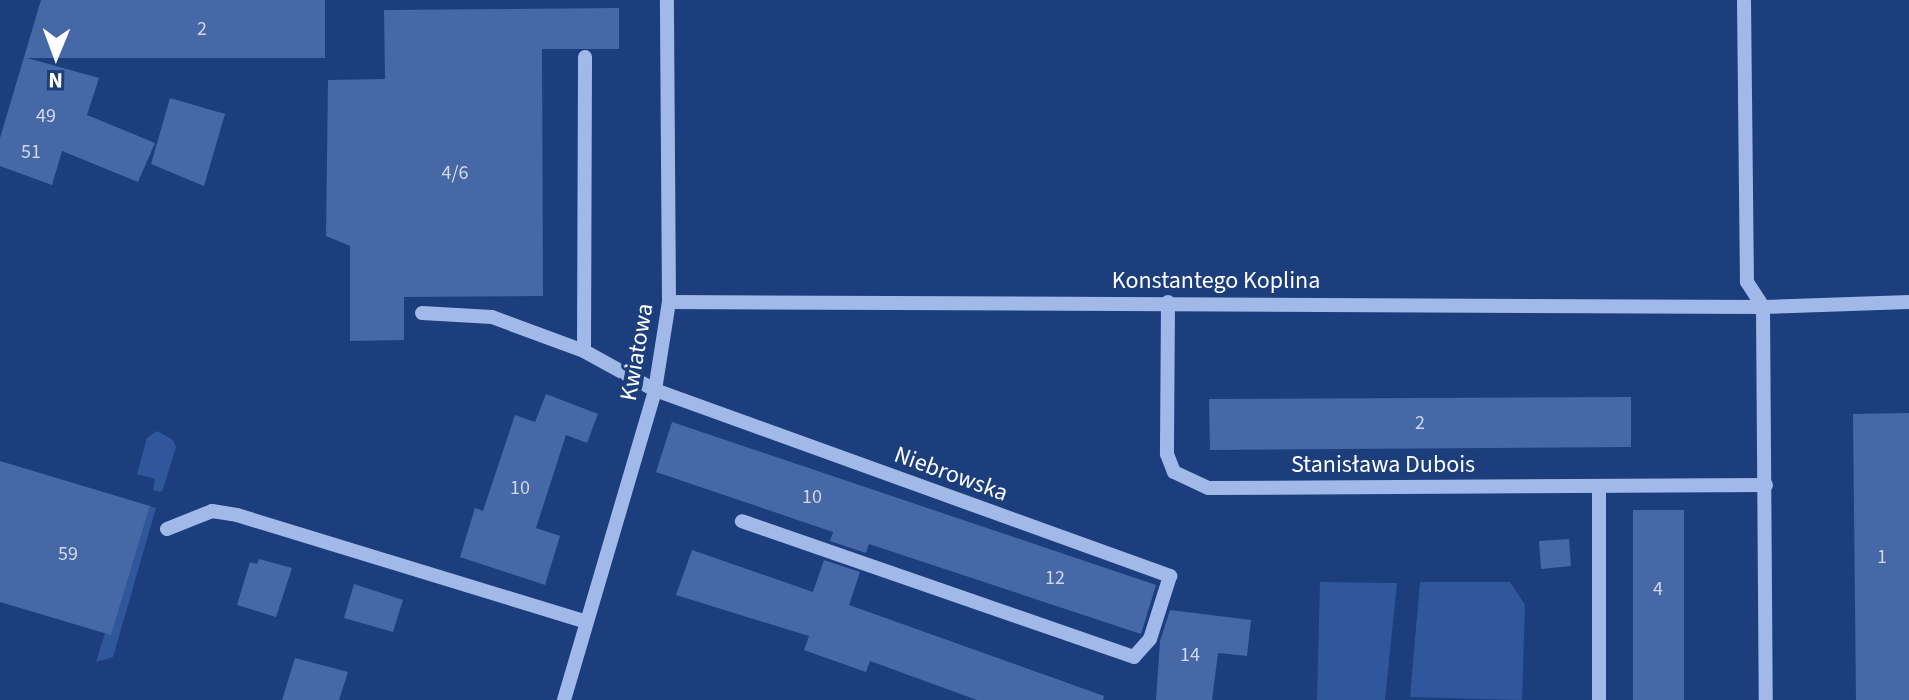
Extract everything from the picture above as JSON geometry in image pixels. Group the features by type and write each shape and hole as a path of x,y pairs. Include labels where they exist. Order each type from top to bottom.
{"street":[{"name":"Kwiatowa","path":"564,700 655,390 669,302 667,0"},
{"path":"1744,0 1747,282 1763,307 1766,700"},
{"path":"584,351 585,57"},
{"name":"Konstantego Koplina","path":"669,302 1763,307 1909,302"},
{"name":"Stanisława Dubois","path":"1168,302 1167,454 1174,472 1209,488 1766,485"},
{"path":"422,313 492,317 584,351 655,390"},
{"name":"Niebrowska","path":"655,390 1170,576 1150,639 1134,657 742,521"},
{"path":"1599,486 1599,700"},
{"path":"167,529 212,511 237,515 586,622"}],"shaded area":[{"path":"157,431 173,440 176,447 162,492 153,490 155,479 137,474 147,438"},
{"path":"150,506 156,508 113,657 96,662 105,633 111,634"},
{"path":"1320,582 1397,583 1385,700 1317,700"},
{"path":"1420,582 1510,582 1525,605 1522,700 1410,697"}],"building":[{"path":"41,0 325,0 325,58 27,58 99,78 87,115 155,143 138,182 62,151 52,185 0,166 0,138"},
{"path":"619,8 619,49 542,49 543,296 404,297 404,340 350,341 350,246 326,236 328,80 385,79 384,10"},
{"path":"170,98 225,114 204,186 151,164"},
{"path":"546,394 598,414 587,443 566,435 536,528 560,536 545,585 460,557 475,508 483,511 515,415 535,422"},
{"path":"1631,397 1631,447 1210,450 1209,399"},
{"path":"1909,413 1909,700 1856,700 1853,414"},
{"path":"672,422 1156,585 1141,634 869,544 866,553 830,541 833,532 656,472"},
{"path":"0,461 150,506 111,635 0,602"},
{"path":"1633,510 1684,510 1684,700 1633,700"},
{"path":"1569,539 1571,566 1541,569 1539,541"},
{"path":"692,550 813,592 824,560 860,572 849,605 1104,696 1103,700 977,700 870,661 866,672 804,650 809,636 676,595"},
{"path":"259,559 292,568 276,617 237,605 250,562 257,564"},
{"path":"354,584 403,600 393,632 344,618"},
{"path":"1170,610 1251,620 1247,656 1218,653 1212,700 1156,700 1160,641"},
{"path":"295,658 348,672 339,700 282,700"}]}
